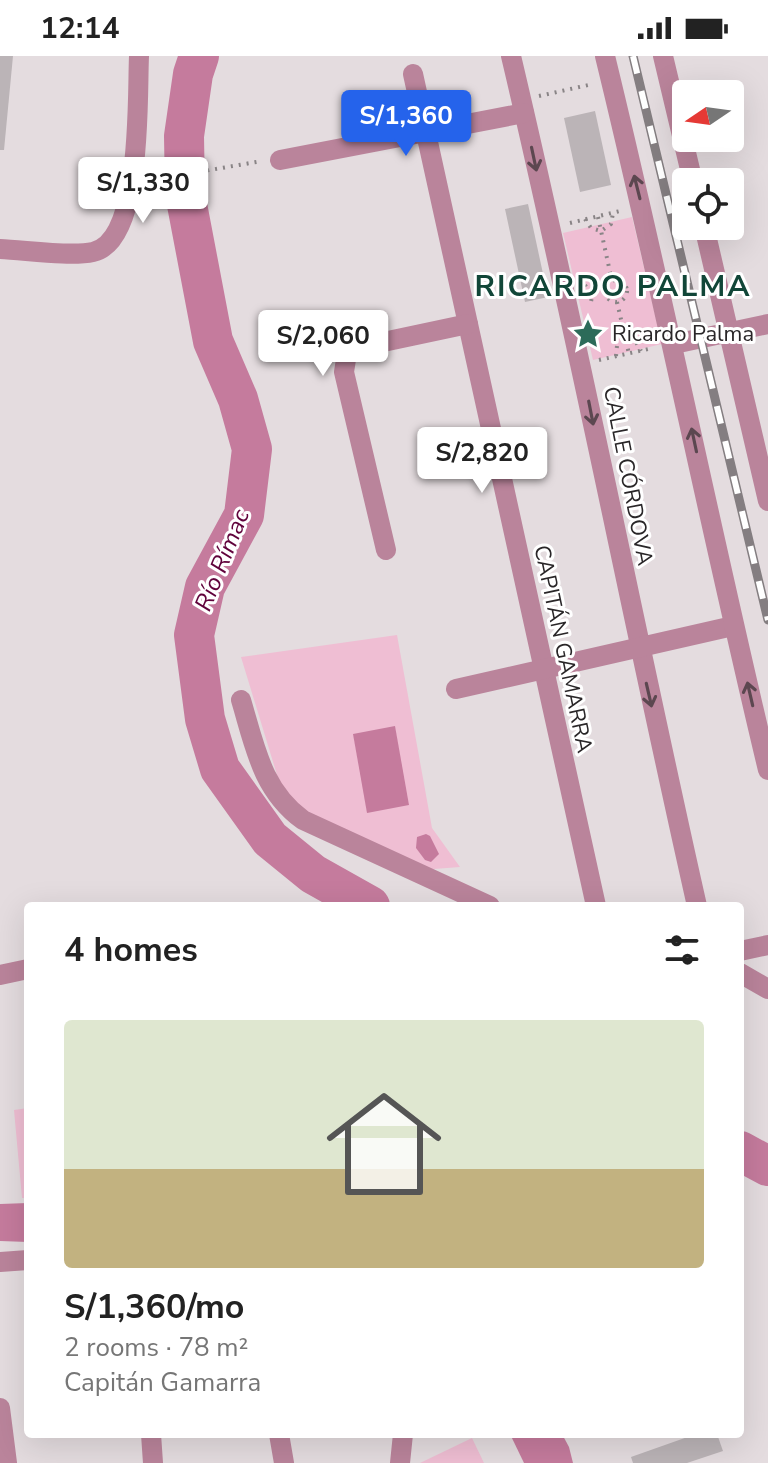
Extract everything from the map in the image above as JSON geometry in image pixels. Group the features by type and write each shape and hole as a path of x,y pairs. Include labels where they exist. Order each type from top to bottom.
{"street":[{"path":"0,249 93,252 111,243 117,234 133,178 139,56"},
{"name":"CALLE CÓRDOVA","path":"511,56 581,364 639,647 696,902"},
{"path":"605,56 674,344 733,626 768,770"},
{"path":"663,56 690,168"},
{"name":"CAPITÁN GAMARRA","path":"413,74 595,902"},
{"path":"280,160 427,131 522,106"},
{"path":"707,240 768,501"},
{"path":"386,550 344,372 347,353 355,348 468,324"},
{"path":"674,344 768,324"},
{"path":"456,689 733,626"},
{"path":"241,700 260,763 274,793 288,810 303,820 481,902"},
{"path":"744,950 768,945"},
{"path":"0,975 24,970"},
{"path":"744,975 768,989"},
{"path":"0,1262 24,1260"},
{"path":"0,1408 7,1463"},
{"path":"151,1438 153,1463"},
{"path":"280,1438 284,1463"},
{"path":"394,1462 402,1438"}],"path":[{"path":"522,106 611,81"},
{"path":"158,180 251,162"},
{"path":"549,228 642,206"},
{"path":"601,231 611,224 613,213"},
{"path":"598,216 612,281"},
{"path":"585,219 591,228 601,231"},
{"path":"618,280 626,287 624,298 617,302 608,299 605,293 607,283 612,281 618,280"},
{"path":"591,296 605,293"},
{"path":"617,302 629,354"},
{"path":"616,356 617,346 626,340 636,342 641,351"},
{"path":"581,364 674,344"}],"shaded area":[{"path":"632,217 662,344 593,360 563,233"},
{"path":"397,635 432,828 460,867 421,870 296,807 281,788 241,657"},
{"path":"395,726 409,805 367,813 353,734"},
{"path":"426,834 439,854 431,862 425,860 416,848 417,837"},
{"path":"24,1109 24,1198 22,1198 14,1110"},
{"path":"24,1203 24,1242 0,1241 0,1204"},
{"path":"472,1438 484,1463 420,1463"},
{"path":"512,1438 564,1438 573,1463 524,1463"}],"building":[{"path":"0,56 13,56 4,150 0,150"},
{"path":"595,111 611,185 580,192 564,118"},
{"path":"528,204 548,297 525,302 505,209"},
{"path":"685,1438 718,1438 723,1451 687,1463 633,1463 631,1457"}],"waterway":[{"name":"Río Rímac","path":"199,56 193,74 184,136 185,194 213,341 238,399 252,449 244,515 205,587 194,635 205,719 220,769 270,839 313,874 363,902"},
{"name":"Río Rímac","path":"744,1153 768,1166"}],"railway":[{"path":"633,56 768,620"}],"place":[{"name":"Ricardo Palma","path":"588,334"}],"district":[{"name":"RICARDO PALMA","path":"613,286"}]}
